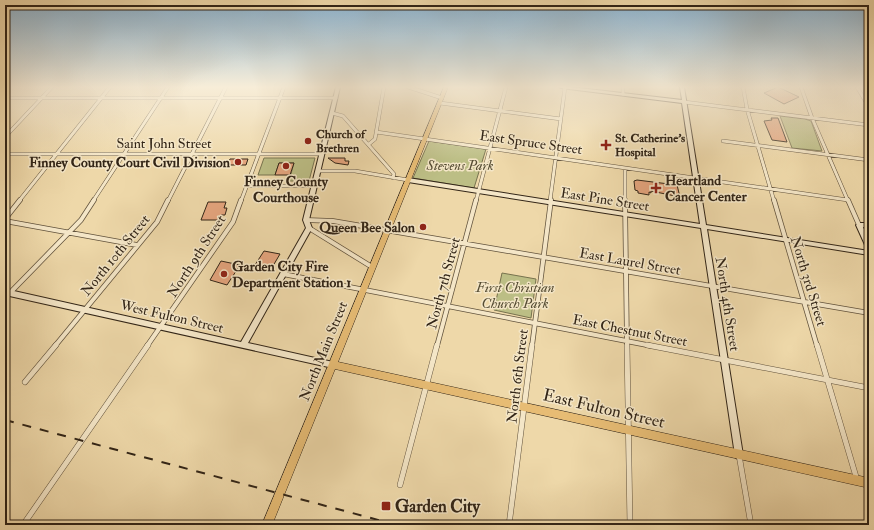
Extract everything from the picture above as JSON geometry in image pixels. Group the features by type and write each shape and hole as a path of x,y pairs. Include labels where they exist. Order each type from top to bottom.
{"main road":[{"name":"North Main Street","path":"267,525 436,112"},
{"name":"East Fulton Street","path":"333,365 869,483"}],"street":[{"path":"5,137 29,112"},
{"path":"90,112 5,220 137,245"},
{"path":"7,294 81,220 152,112"},
{"name":"North 10th Street","path":"25,382 157,222 213,112"},
{"name":"North 9th Street","path":"23,525 162,327 233,222 248,186 275,112"},
{"path":"369,144 375,140 380,112"},
{"name":"North 7th Street","path":"400,485 500,112"},
{"path":"505,112 561,120"},
{"name":"North 6th Street","path":"509,525 562,112"},
{"name":"North 4th Street","path":"686,112 750,525"},
{"name":"North 3rd Street","path":"748,112 857,480"},
{"path":"767,112 869,125"},
{"path":"810,112 869,247"},
{"path":"372,267 309,228 306,220 332,113 343,116 394,174 393,178"},
{"name":"East Spruce Street","path":"376,132 848,200"},
{"path":"722,141 869,160"},
{"name":"Saint John Street","path":"5,154 322,154"},
{"path":"625,168 630,525"},
{"path":"318,171 356,171 408,180"},
{"name":"East Pine Street","path":"408,180 869,253"},
{"path":"248,186 314,186"},
{"name":"East Laurel Street","path":"306,220 333,221 388,230 869,313"},
{"path":"860,225 869,225"},
{"path":"243,345 309,228"},
{"name":"East Chestnut Street","path":"283,274 869,388"},
{"name":"West Fulton Street","path":"7,294 333,365"}],"green space":[{"path":"780,116 811,121 822,151 792,148"},
{"name":"Stevens Park","path":"429,141 486,149 474,188 413,178"},
{"path":"264,158 315,158 309,181 289,181 294,163 279,163 275,175 258,175"},
{"name":"First Christian Church Park","path":"502,273 536,279 531,318 494,310"}],"building":[{"path":"771,118 778,118 787,142 772,140 764,121 772,120"},
{"path":"328,158 345,158 345,161 349,161 348,165 335,163"},
{"name":"Finney County Court Civil Division","path":"230,159 248,159 246,165 227,165"},
{"name":"Finney County Courthouse","path":"279,163 294,163 290,175 275,175"},
{"name":"Heartland Cancer Center","path":"637,180 677,185 680,197 651,191 651,193 649,192 649,195 638,193 638,191 635,190 634,181"},
{"path":"208,202 226,202 224,208 227,208 225,215 221,215 219,220 201,220"},
{"path":"264,251 280,254 270,271 253,268"},
{"name":"Garden City Fire Department Station 1","path":"221,261 240,265 227,285 210,280"}],"railway":[{"path":"5,420 397,525"}],"place":[{"name":"Church of Brethren","path":"308,141"},
{"name":"St. Catherine's Hospital","path":"606,145"},
{"name":"Finney County Court Civil Division","path":"238,162"},
{"name":"Finney County Courthouse","path":"286,166"},
{"name":"Heartland Cancer Center","path":"656,188"},
{"name":"Queen Bee Salon","path":"423,227"},
{"name":"Garden City Fire Department Station 1","path":"224,274"},
{"name":"Garden City","path":"386,506"}]}
